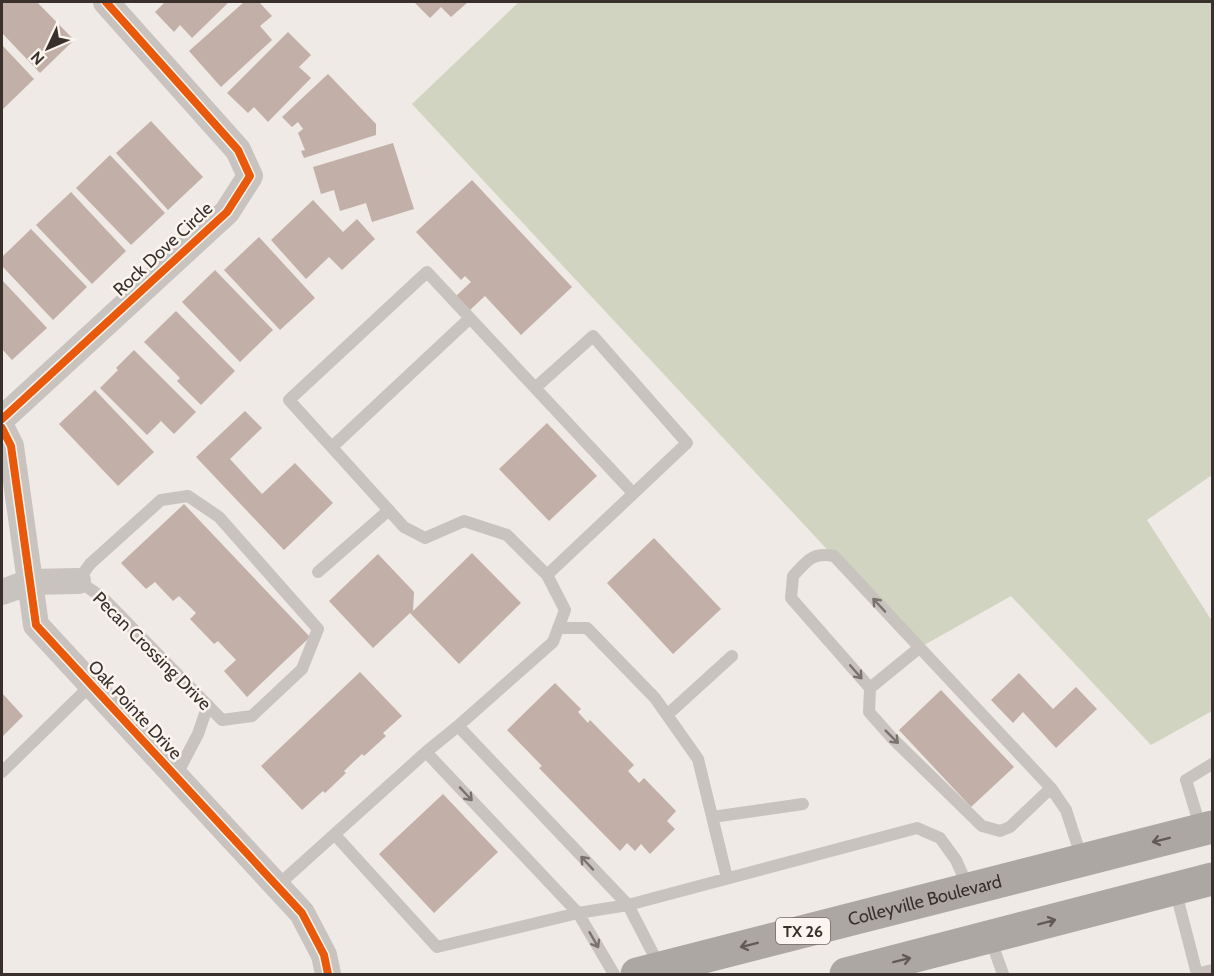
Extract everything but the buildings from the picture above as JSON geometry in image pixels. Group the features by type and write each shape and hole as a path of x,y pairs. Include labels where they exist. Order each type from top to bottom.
{"main road":[{"name":"Colleyville Boulevard","path":"649,971 1207,828"},
{"path":"846,975 1212,879"},
{"path":"969,888 990,937"}],"street":[{"name":"Rock Dove Circle","path":"2,419 227,212 250,176 238,150 106,2"},
{"name":"Oak Pointe Drive","path":"2,428 11,446 36,625 303,913 324,956 328,975"},
{"name":"Pecan Crossing Drive","path":"2,592 30,582 78,581"}],"lane":[{"path":"278,886 426,752 553,642 565,610 547,575 507,535 464,520 426,538 404,527 289,400 426,272 633,493"},
{"path":"332,447 470,318"},
{"path":"535,388 593,336 687,443 547,575"},
{"name":"Pecan Crossing Drive","path":"188,496 219,518 318,629 302,669 252,716 222,720 102,597 78,581 90,564 161,500 188,496"},
{"path":"318,572 389,510"},
{"path":"1051,788 1010,827 1000,831 982,826 892,738 869,712 870,688 791,598 793,576 812,557 821,554 834,556 1051,788 1066,810 1082,860"},
{"path":"558,628 587,628 655,698 698,759 727,878"},
{"path":"870,688 919,648"},
{"path":"667,715 732,657"},
{"path":"2,772 92,685"},
{"path":"176,776 198,734 208,705"},
{"path":"458,726 628,905 649,971"},
{"path":"426,752 578,913 614,975"},
{"path":"1207,828 1186,780 1212,764"},
{"path":"712,817 803,804"},
{"path":"335,835 437,947 578,913 628,905 917,828 940,838 956,860 969,888"},
{"path":"1175,889 1197,974 1212,970"},
{"path":"990,937 1003,975"}],"green space":[{"path":"519,2 1212,2 1212,475 1147,520 1212,621 1212,711 1151,745 1011,596 919,648 412,104"}],"cycle path":[{"path":"2,419 227,212 250,176 238,150 106,2"},
{"path":"2,428 11,446 36,625 302,913 324,955 328,974"}]}
